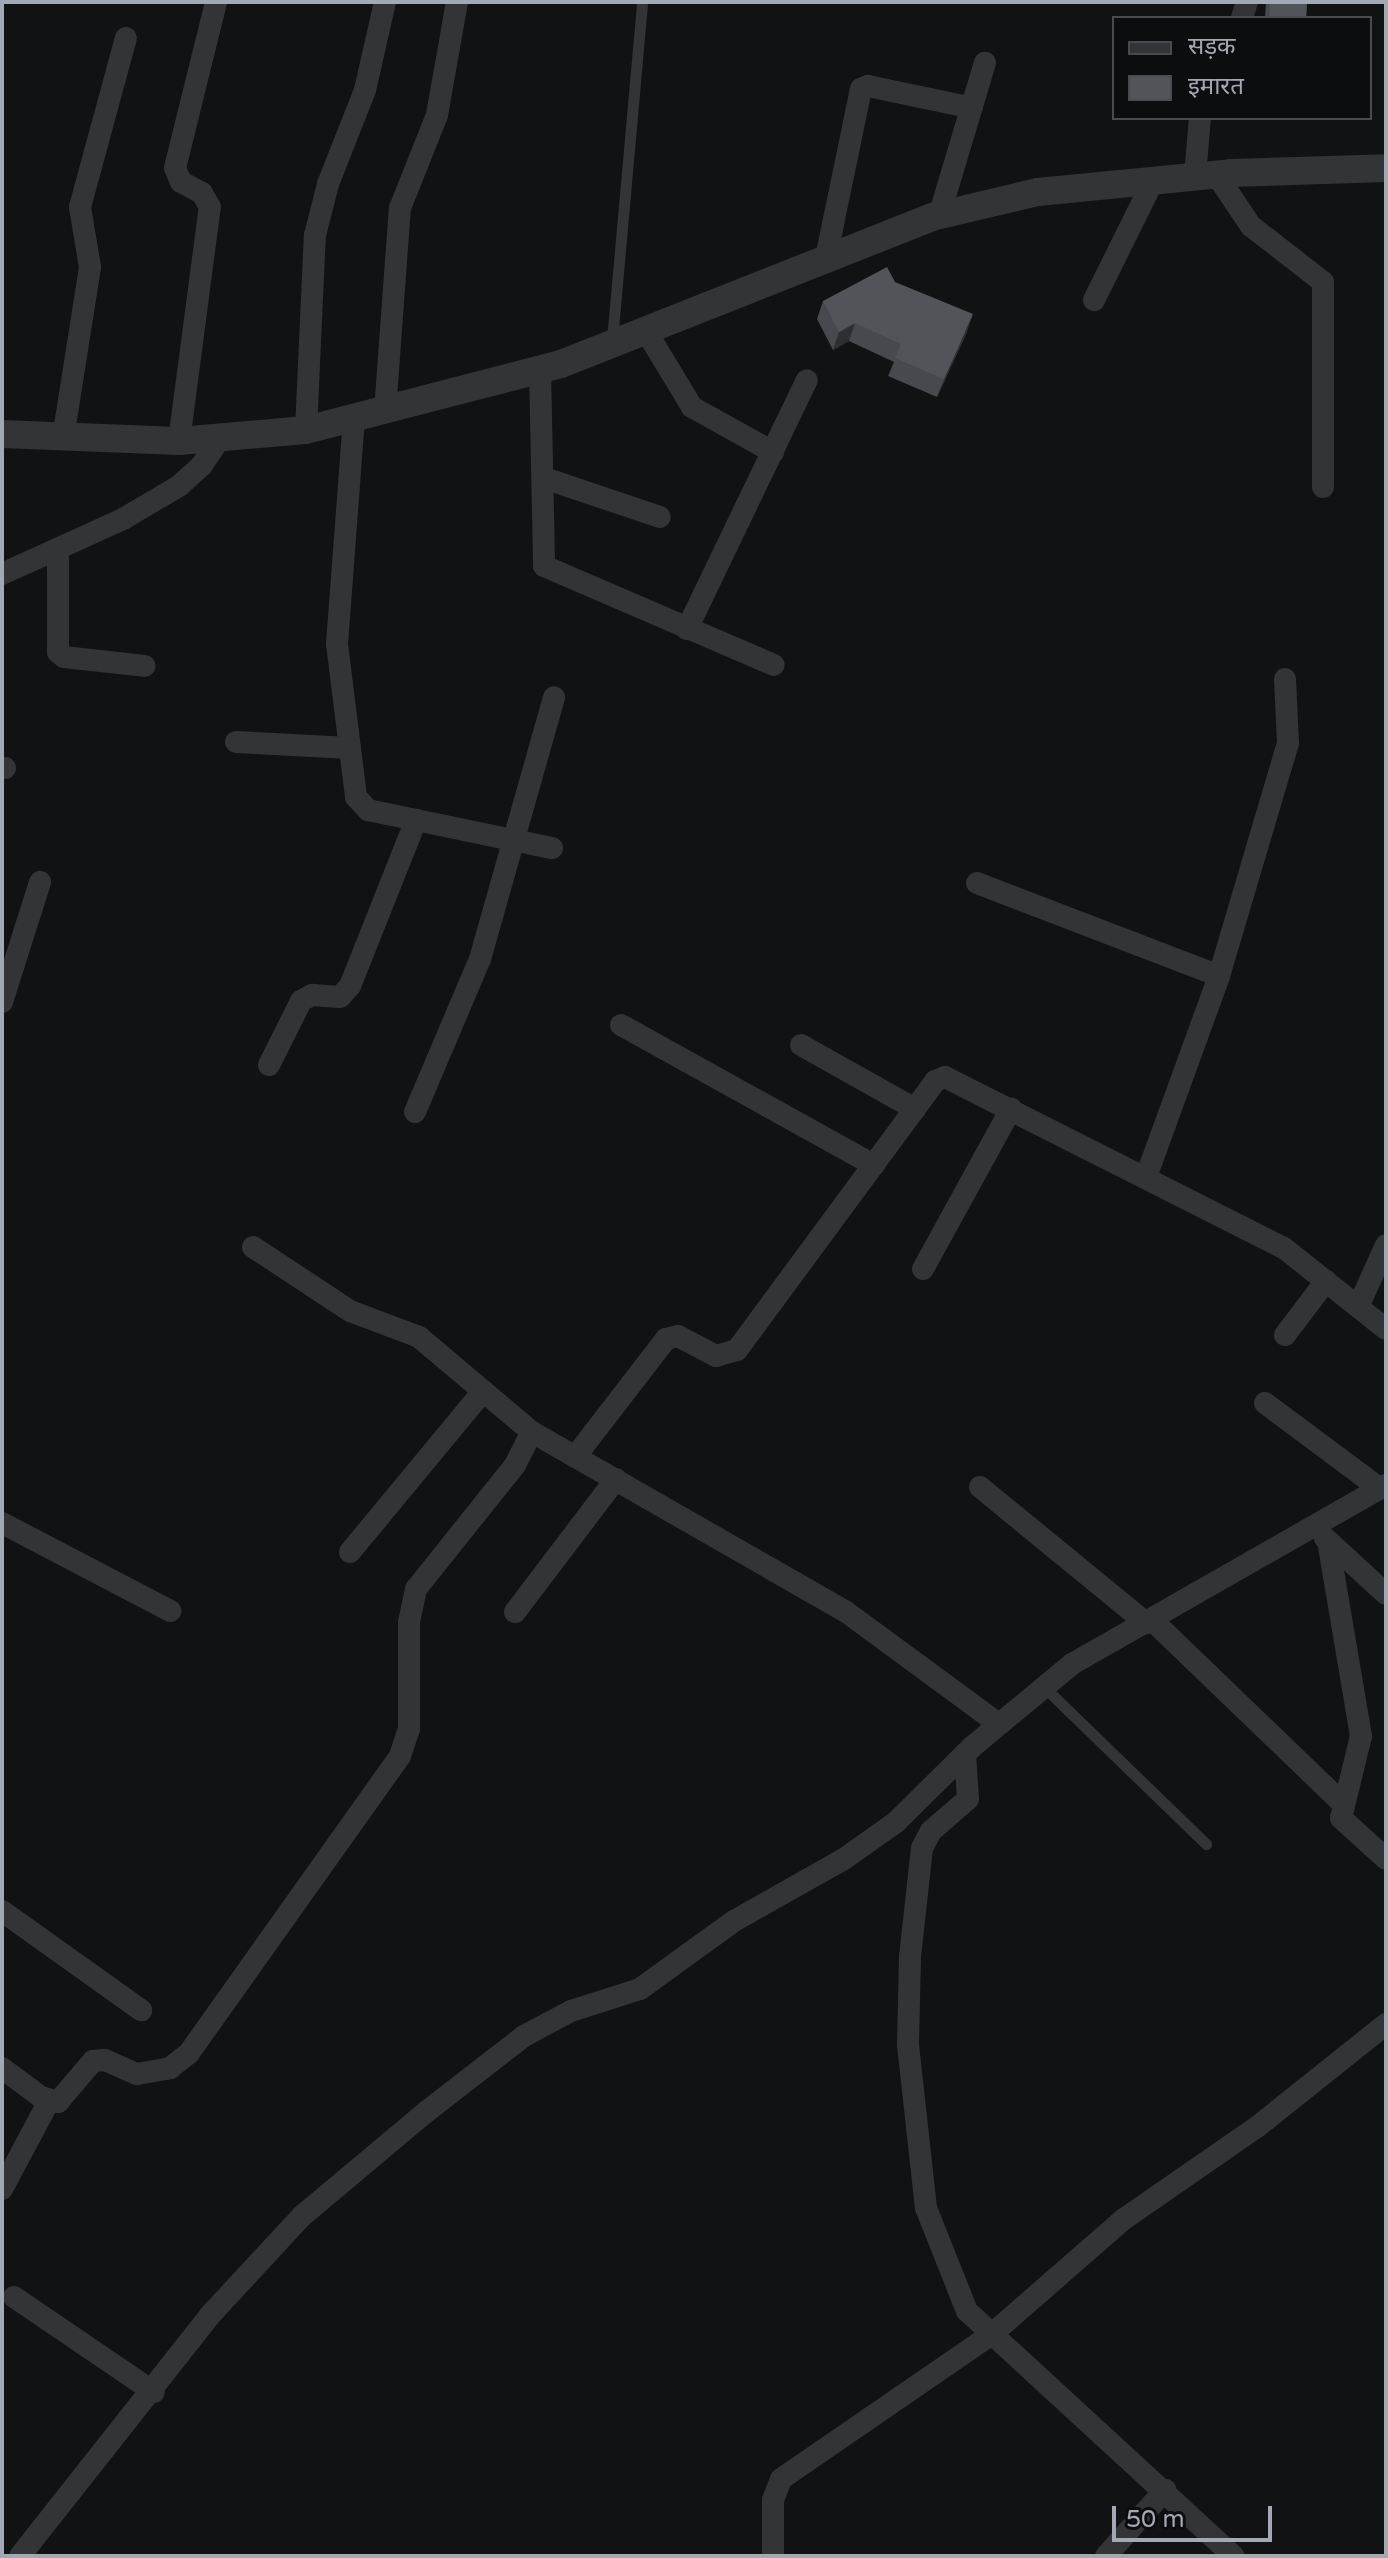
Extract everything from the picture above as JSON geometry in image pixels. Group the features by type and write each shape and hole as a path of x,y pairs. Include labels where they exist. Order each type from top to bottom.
{"street":[{"path":"179,441 210,207 202,193 181,182 175,168 216,2"},
{"path":"306,430 315,235 328,184 365,90 385,2"},
{"path":"385,411 400,208 437,115 457,2"},
{"path":"63,438 90,267 80,207 126,38"},
{"path":"939,216 985,63"},
{"path":"826,258 861,89 868,86 972,108"},
{"path":"1200,120 1206,175 1251,226 1323,282 1323,487"},
{"path":"2,434 179,441 306,430 540,369 646,331 939,216 1038,192 1206,175 1386,168"},
{"path":"1094,300 1153,181"},
{"path":"646,331 692,407 773,452"},
{"path":"540,369 544,478 540,550 544,566 774,665"},
{"path":"687,629 807,380"},
{"path":"354,418 337,625 350,748 360,805 552,848"},
{"path":"2,574 58,549 179,486 202,465 220,438"},
{"path":"544,478 660,517"},
{"path":"58,549 58,652 64,657 145,666"},
{"path":"1146,1177 1219,976 1288,743 1285,679"},
{"path":"415,1112 471,984 554,697"},
{"path":"236,742 350,748"},
{"path":"269,1065 301,1001 347,992 416,820"},
{"path":"2,1002 40,882"},
{"path":"977,883 1219,976"},
{"path":"621,1025 874,1165"},
{"path":"801,1045 915,1109"},
{"path":"575,1457 666,1339 678,1336 716,1356 737,1350 935,1081 945,1077 1284,1248 1386,1329"},
{"path":"923,1269 1011,1109"},
{"path":"1358,1307 1386,1245"},
{"path":"253,1247 350,1311 419,1337 532,1432 852,1615 999,1724"},
{"path":"1285,1335 1326,1281"},
{"path":"350,1552 483,1391"},
{"path":"20,2556 154,2392 213,2312 302,2216 426,2112 524,2036 571,2011 640,1989 734,1921 844,1859 896,1822 965,1754 1072,1664 1321,1532 1383,1487 1265,1403"},
{"path":"2,2068 49,2101 64,2099 86,2066 100,2059 132,2074 170,2068 216,2020 400,1756 409,1729 409,1622 416,1589 515,1465 532,1432"},
{"path":"515,1612 616,1479"},
{"path":"980,1487 1149,1621 1342,1803"},
{"path":"2,1523 170,1611"},
{"path":"1321,1532 1386,1594"},
{"path":"1321,1532 1361,1736 1342,1803 1341,1818 1386,1859"},
{"path":"965,1754 968,1799 931,1831 922,1848 910,1956 908,2045 926,2208 961,2303 1233,2556"},
{"path":"2,1911 141,2010"},
{"path":"773,2556 773,2500 781,2479 992,2334 1124,2219 1257,2127 1386,2024"},
{"path":"2,2189 49,2101"},
{"path":"14,2297 154,2392"},
{"path":"1106,2556 1165,2490"}],"lane":[{"path":"611,344 642,2"},
{"path":"1044,1687 1206,1844"}],"building":[{"path":"1270,2 1307,2 1306,16 1269,16"},
{"path":"887,267 895,282 973,314 944,379 895,358 901,344 855,323 839,332 823,301"}]}
